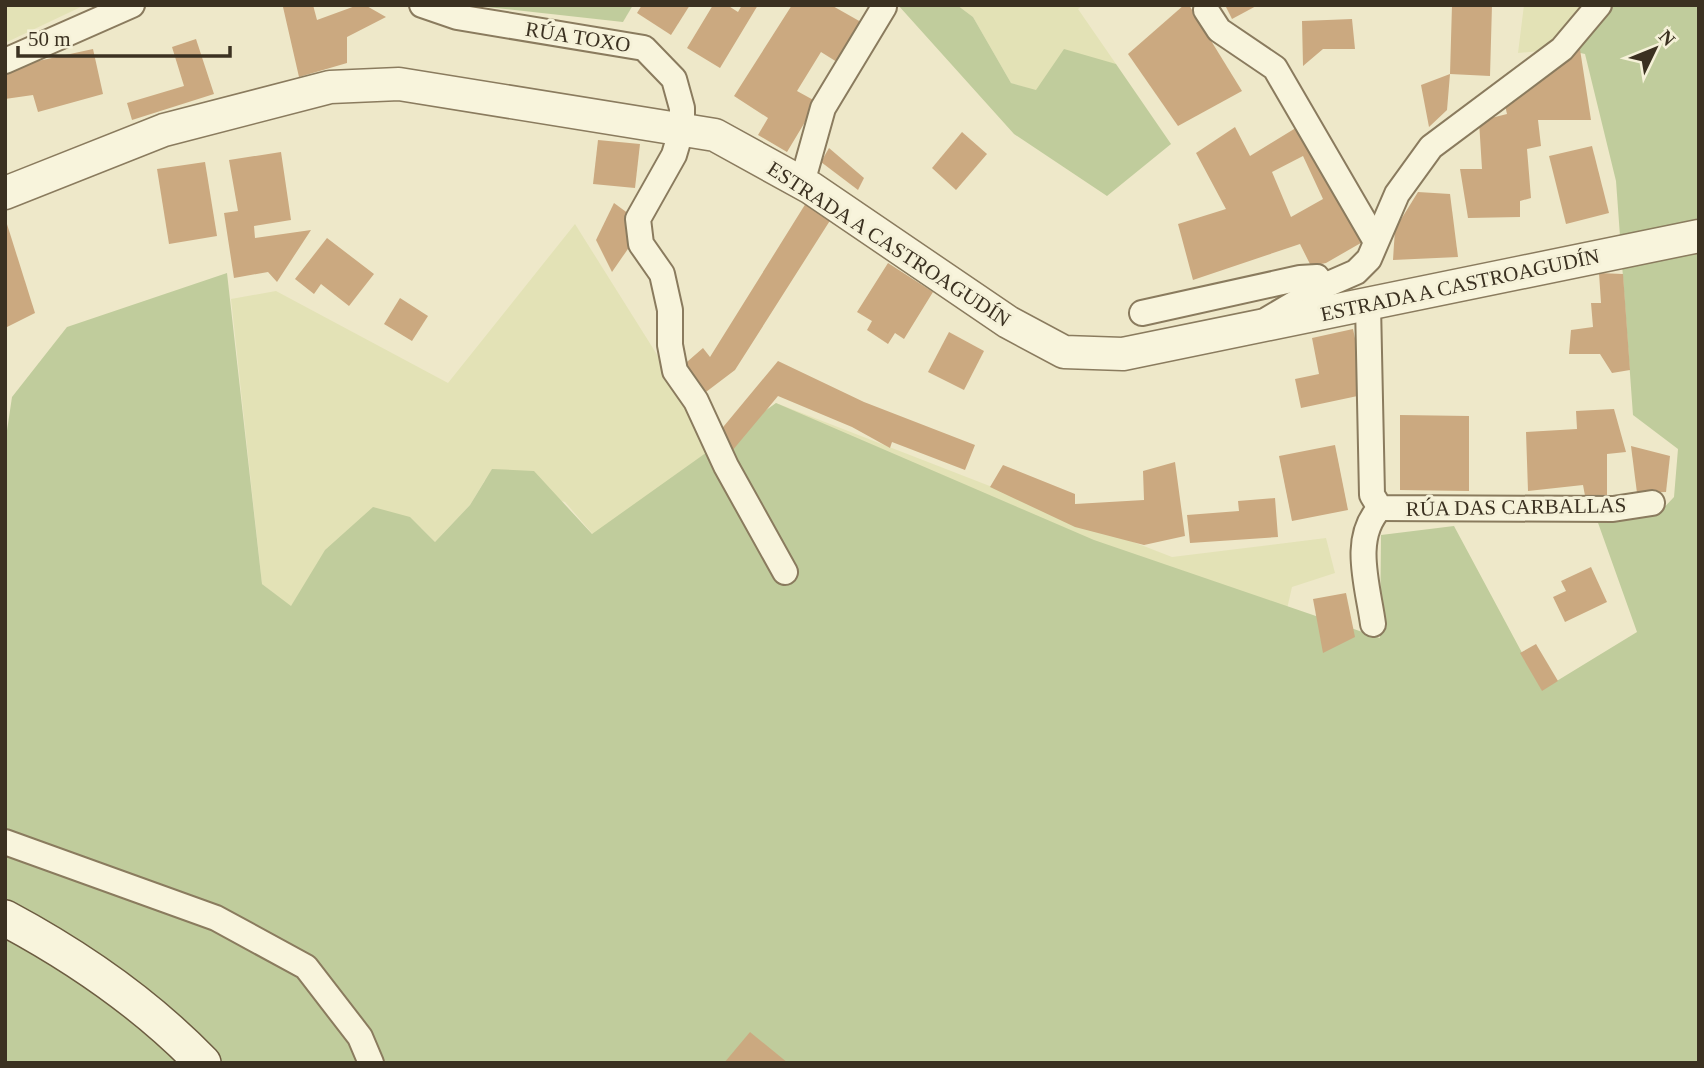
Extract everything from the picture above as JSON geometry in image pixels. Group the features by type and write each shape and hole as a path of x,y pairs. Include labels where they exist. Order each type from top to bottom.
{"main road":[{"path":"5,918 100,973 177,1036 203,1063"}],"street":[{"path":"5,61 132,5"},
{"name":"RÚA TOXO","path":"422,5 457,17 644,48 674,79 682,107 681,128"},
{"path":"1241,332 1324,286 1356,272 1369,259 1396,194 1431,147 1562,49 1599,5"},
{"path":"802,183 823,108 884,7"},
{"path":"1206,10 1219,30 1275,68 1376,240"},
{"name":"ESTRADA A CASTROAGUDÍN","path":"5,193 164,130 330,87 399,84 715,135 802,183 1007,323 1064,352 1123,354 1241,332 1699,236"},
{"path":"681,128 674,155 638,219 641,244 662,274 670,310 670,345 676,371 696,401 726,466 785,572"},
{"path":"1142,313 1300,278 1317,277 1324,286"},
{"name":"RÚA DAS CARBALLAS","path":"1368,305 1372,495 1380,508"},
{"name":"RÚA DAS CARBALLAS","path":"1373,624 1362,542 1369,519 1380,508 1613,509 1652,503"},
{"path":"5,842 216,918 306,967 360,1037 371,1063"}],"green space":[{"path":"5,5 85,5 5,43"},
{"path":"469,5 633,5 623,22"},
{"path":"898,5 957,5 973,17 1011,83 1036,90 1064,49 1116,64 1171,144 1107,196 1014,134"},
{"path":"957,5 1083,5 1078,9 1116,64 1097,62 1036,91 1011,83 973,17"},
{"path":"1524,5 1599,5 1562,49 1518,53"},
{"path":"1599,5 1699,5 1699,1063 5,1063 5,444 12,397 67,327 227,273 262,584 291,606 325,550 373,507 410,517 435,542 470,505 492,469 534,471 592,534 776,403 1094,540 1380,638 1381,535 1454,526 1542,690 1637,632 1597,520 1657,515 1674,497 1678,449 1633,415 1616,181 1585,54 1562,49"},
{"path":"575,224 715,447 657,513 776,403 1172,557 1326,538 1335,573 1292,587 1284,622 602,545 565,502 485,480 470,505 435,542 421,528 316,567 291,607 262,584 231,299 276,291 448,383"}],"building":[{"path":"313,5 317,20 358,5 365,5 386,17 347,37 347,63 299,77 283,7"},
{"path":"642,5 690,5 671,35 637,13"},
{"path":"713,5 727,5 738,12 742,5 758,5 720,68 687,48"},
{"path":"792,5 831,5 861,22 837,62 821,52 797,91 817,102 787,152 758,135 768,118 734,96"},
{"path":"1184,5 1189,5 1242,91 1178,126 1128,54"},
{"path":"1225,5 1258,5 1232,19"},
{"path":"1452,5 1492,5 1490,76 1450,74"},
{"path":"1352,19 1355,49 1323,49 1303,66 1302,21"},
{"path":"196,39 214,94 132,120 127,103 184,86 172,47"},
{"path":"1579,43 1591,120 1538,120 1541,146 1527,149 1531,198 1520,201 1520,217 1468,218 1460,169 1482,169 1479,121 1507,114 1504,101"},
{"path":"93,49 103,94 38,112 33,95 5,99 6,68"},
{"path":"1450,74 1447,110 1429,127 1421,85"},
{"path":"1299,126 1366,240 1326,263 1311,266 1300,244 1193,280 1178,224 1226,209 1196,153 1235,127 1250,156","holes":["1303,156 1323,199 1291,217 1272,172"]},
{"path":"962,132 987,154 956,190 932,168"},
{"path":"598,140 640,144 635,188 593,184"},
{"path":"1592,146 1609,213 1566,224 1549,156"},
{"path":"829,148 864,178 858,190 821,162"},
{"path":"281,152 291,220 254,226 255,238 311,230 277,282 268,272 234,278 224,213 238,211 229,160"},
{"path":"205,162 217,236 169,244 157,169"},
{"path":"1418,192 1450,194 1458,257 1393,260 1395,229"},
{"path":"614,203 629,214 632,243 612,272 596,240"},
{"path":"806,203 831,219 735,370 702,395 680,368 703,348 710,357"},
{"path":"5,222 35,313 5,328"},
{"path":"327,238 374,274 349,306 321,284 314,294 295,279"},
{"path":"888,263 933,292 904,339 895,333 888,344 867,330 872,321 857,312"},
{"path":"1599,273 1623,274 1630,370 1612,373 1600,354 1569,354 1571,330 1593,327 1591,303 1601,303"},
{"path":"400,298 428,316 412,341 384,324"},
{"path":"1353,329 1367,394 1301,408 1295,379 1319,374 1312,338"},
{"path":"949,332 984,351 964,390 928,372"},
{"path":"778,361 864,402 975,445 965,470 892,442 890,448 852,427 778,396 732,451 719,432"},
{"path":"1614,409 1626,452 1607,454 1607,501 1586,501 1583,485 1528,491 1526,432 1577,429 1576,411"},
{"path":"1400,415 1469,416 1469,491 1400,490"},
{"path":"1335,445 1348,510 1292,521 1279,456"},
{"path":"1631,446 1670,456 1666,492 1637,493"},
{"path":"1175,462 1185,536 1144,545 1075,527 990,487 1003,465 1075,494 1075,504 1144,500 1143,471"},
{"path":"1275,498 1278,537 1190,543 1187,515 1239,511 1238,501"},
{"path":"1591,567 1607,602 1565,622 1553,597 1566,591 1561,581"},
{"path":"1346,593 1355,637 1323,653 1313,599"},
{"path":"1536,644 1558,681 1542,691 1520,653"},
{"path":"750,1032 788,1063 724,1063"}]}
